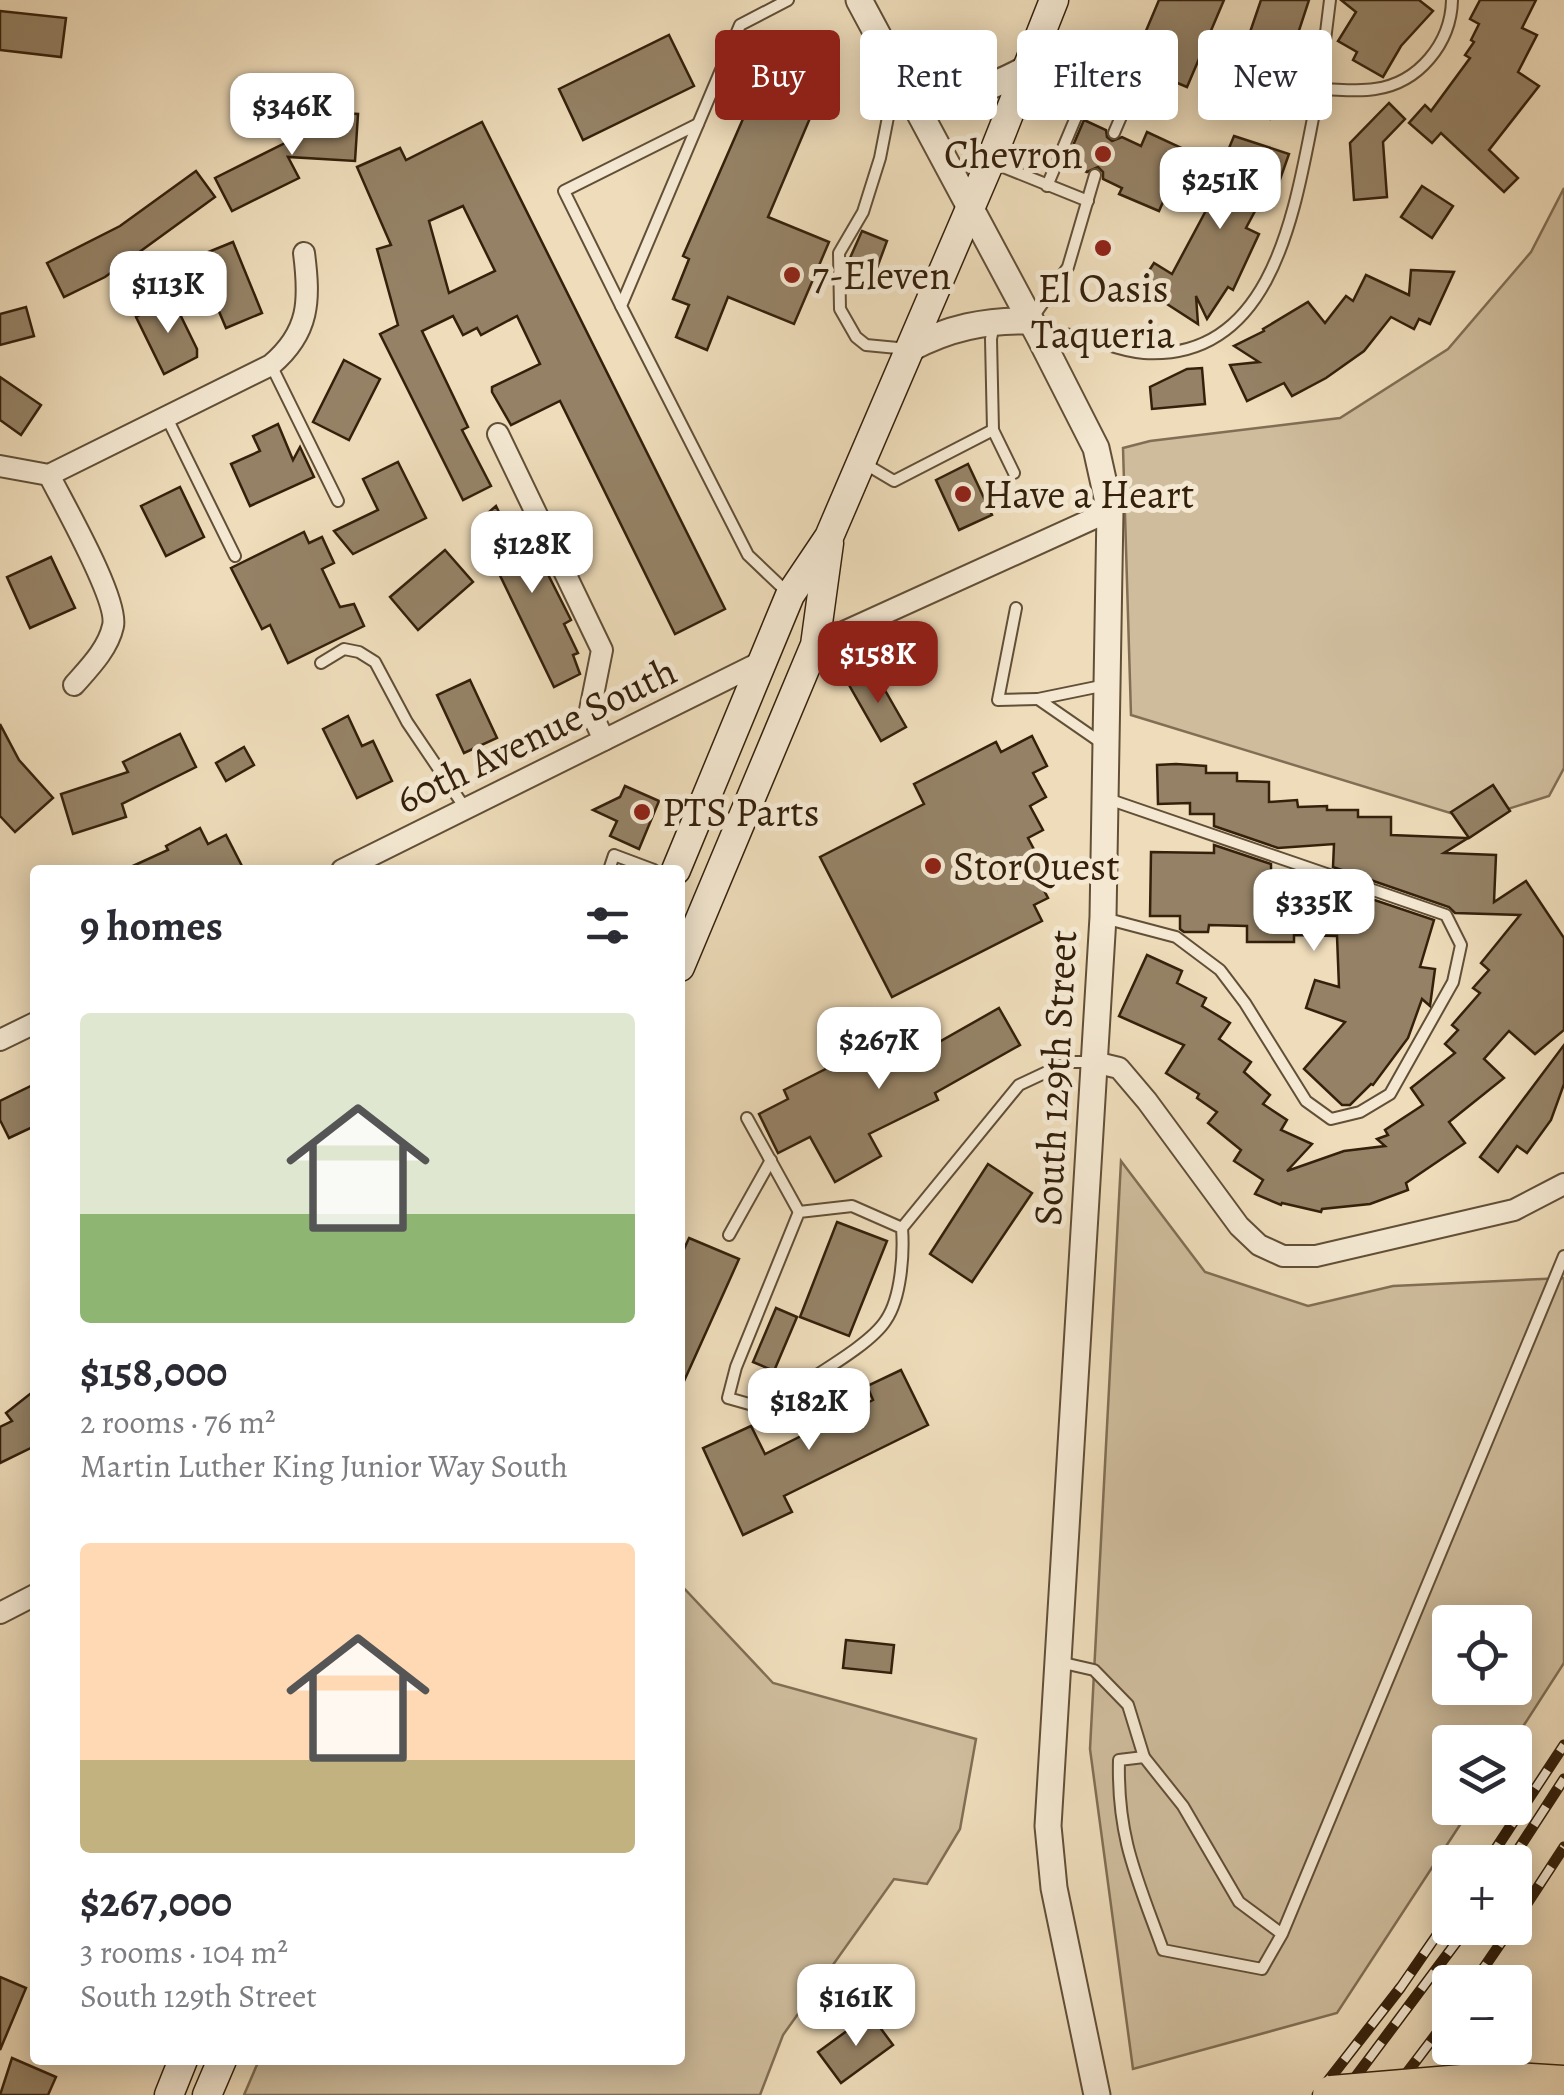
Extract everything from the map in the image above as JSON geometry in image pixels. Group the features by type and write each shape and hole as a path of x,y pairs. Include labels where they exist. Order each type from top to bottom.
{"highway":[{"path":"1332,2095 1498,2082 1564,2085"}],"main road":[{"path":"1042,30 1054,0"},
{"path":"678,865 790,595 829,537 1017,92"},
{"path":"685,955 815,645 829,537"},
{"path":"169,2095 182,2065"},
{"path":"207,2095 220,2065"}],"street":[{"name":"South 129th Street","path":"859,0 875,30"},
{"name":"South 129th Street","path":"922,120 1096,448 1110,511 1103,917 1048,1826 1054,1888 1097,2095"},
{"path":"0,466 49,474 272,364 298,337 306,312 304,252"},
{"path":"909,349 956,328 994,321 1035,328"},
{"path":"498,434 602,650 590,710 604,740"},
{"path":"49,474 103,583 115,621 101,651 74,685"},
{"path":"815,645 1110,511"},
{"name":"60th Avenue South","path":"352,865 761,662"},
{"path":"0,1040 30,1025"},
{"path":"1094,1062 1119,1068 1239,1226 1260,1245 1283,1256 1316,1256 1514,1210 1564,1184"},
{"path":"0,1613 30,1598"}],"lane":[{"path":"621,306 740,25 788,0"},
{"path":"1326,30 1330,0"},
{"path":"1332,88 1376,90 1411,76 1442,45 1452,14 1452,0"},
{"path":"887,120 863,212 839,253 840,309 856,337 866,345 909,349"},
{"path":"1046,186 1074,120"},
{"path":"1114,133 1120,120"},
{"path":"1096,175 1068,268 1035,328 1066,332 1143,353 1205,344 1234,324 1263,289 1287,232 1312,120"},
{"path":"698,124 564,190 748,555 790,595"},
{"path":"990,162 1088,201"},
{"path":"994,321 993,430 1014,472"},
{"path":"272,364 338,501"},
{"path":"166,416 235,556"},
{"path":"861,462 894,481 993,430"},
{"path":"1016,608 998,700 1038,700 1107,685"},
{"path":"321,663 344,649 359,652 375,662 407,722 466,809"},
{"path":"1038,700 1106,746"},
{"path":"1103,917 1176,937 1220,970 1306,1101 1331,1119 1360,1112 1390,1094 1453,982 1462,945 1446,915 1105,798"},
{"path":"611,865 614,856 640,865"},
{"path":"799,1212 736,1366 728,1398 767,1410 792,1388 870,1338 888,1318 902,1269 902,1228 1019,1085 1068,1062 1094,1062"},
{"path":"747,1118 799,1212"},
{"path":"729,1235 771,1160"},
{"path":"799,1212 852,1206 902,1228"},
{"path":"1144,1757 1119,1760 1118,1804 1129,1862 1163,1950 1262,1969 1282,1934 1564,1256"},
{"path":"1058,1662 1094,1670 1128,1705 1144,1757 1183,1806 1239,1902 1282,1934"}],"shaded area":[{"path":"1564,188 1564,768 1549,796 1473,820 1131,715 1123,448 1150,441 1340,418 1448,349 1531,252"},
{"path":"1121,1161 1205,1272 1308,1306 1393,1286 1564,1278 1564,1663 1524,1725 1432,1725 1432,1825 1460,1825 1447,1845 1432,1845 1432,1868 1337,2013 1133,2069 1090,1749"},
{"path":"685,1589 773,1683 976,1739 960,1829 927,1884 894,1879 783,2035 760,2095 244,2095 257,2065 685,2065"}],"building":[{"path":"1159,0 1224,0 1211,30 1198,30 1198,61 1187,87 1178,83 1178,30 1146,30"},
{"path":"1261,0 1309,0 1299,30 1251,30"},
{"path":"1341,0 1419,0 1433,11 1401,46 1383,77 1353,60 1357,52 1338,41 1356,12"},
{"path":"1480,0 1536,0 1522,28 1537,35 1518,72 1539,86 1489,150 1518,178 1504,192 1441,133 1432,143 1409,123 1425,105 1431,111 1470,58 1465,55 1479,24 1470,19"},
{"path":"0,11 66,18 61,57 0,50"},
{"path":"669,35 694,86 583,140 559,89"},
{"path":"1389,103 1405,119 1383,142 1387,197 1354,200 1350,143"},
{"path":"307,111 358,114 355,161 288,157 299,178 232,211 215,178 305,133"},
{"path":"742,120 809,120 768,217 829,242 794,324 728,297 707,350 676,337 689,305 673,299 689,259 683,256"},
{"path":"1084,120 1106,130 1112,141 1122,137 1141,146 1147,132 1186,150 1159,211 1119,194 1122,188 1103,179 1098,167 1087,172 1066,162"},
{"path":"482,122 725,609 675,634 560,401 511,425 492,387 540,364 517,316 481,335 477,328 463,335 453,316 422,331 468,427 462,430 491,486 463,500 380,334 398,325 377,249 391,245 357,167 400,148 406,160","holes":["463,206 495,271 449,293 429,221"]},
{"path":"1234,136 1289,154 1277,188 1269,185 1246,228 1259,234 1233,290 1228,287 1207,319 1196,296 1198,324 1139,286 1154,263 1172,274 1210,203 1207,201"},
{"path":"196,171 215,197 105,277 64,297 47,263 120,226"},
{"path":"1422,186 1453,206 1432,238 1401,217"},
{"name":"7-Eleven","path":"862,231 887,241 877,268 850,258"},
{"path":"233,242 262,313 226,328 196,257"},
{"path":"1411,270 1454,272 1430,324 1419,319 1414,329 1391,317 1364,351 1326,378 1292,396 1284,383 1247,401 1230,365 1259,362 1234,346 1308,302 1325,323 1346,296 1353,301 1366,275 1409,295"},
{"path":"172,298 197,349 197,357 164,374 136,317"},
{"path":"26,307 34,336 0,345 0,314"},
{"path":"344,360 380,379 349,440 313,422"},
{"path":"1202,368 1205,404 1152,409 1150,387 1187,369"},
{"path":"0,377 41,405 21,435 0,420"},
{"path":"278,424 293,460 300,447 314,477 250,506 231,464 260,451 253,436"},
{"path":"398,462 426,518 353,554 334,531 378,510 363,479"},
{"name":"Have a Heart","path":"968,464 992,515 959,530 936,480"},
{"path":"180,487 204,537 166,556 141,506"},
{"path":"496,506 511,537 525,529 571,620 564,624 578,653 573,655 580,674 554,687 475,524"},
{"path":"304,532 309,543 322,537 334,563 322,569 340,607 354,604 364,626 288,663 270,625 262,629 231,568"},
{"path":"445,550 473,582 418,630 390,597"},
{"path":"51,557 75,608 30,628 7,577"},
{"path":"874,671 906,727 881,741 849,685"},
{"path":"470,680 497,738 464,753 437,695"},
{"path":"348,716 362,746 373,741 392,781 357,798 323,729"},
{"path":"0,724 19,760 53,798 15,832 0,816"},
{"path":"180,734 196,767 122,804 126,817 73,834 61,794 128,772 123,762"},
{"name":"StorQuest","path":"1032,736 1047,766 1033,773 1046,797 1030,806 1043,830 1028,838 1047,874 1038,879 1048,898 1034,905 1042,921 892,997 820,857 924,804 914,784 996,742 1001,752"},
{"path":"244,747 254,765 226,781 216,763"},
{"path":"1157,765 1206,766 1206,773 1237,773 1237,781 1269,782 1269,802 1297,800 1298,807 1327,806 1327,810 1358,810 1358,817 1391,817 1391,835 1468,838 1444,853 1496,855 1494,902 1526,881 1564,938 1564,1030 1535,1054 1509,1031 1484,1059 1504,1078 1449,1122 1465,1143 1406,1183 1408,1190 1370,1204 1321,1212 1281,1205 1255,1194 1263,1180 1234,1161 1241,1150 1208,1123 1217,1112 1197,1098 1199,1094 1166,1073 1184,1045 1119,1016 1147,955 1182,971 1177,983 1206,998 1202,1006 1230,1023 1219,1039 1251,1062 1244,1072 1270,1095 1263,1104 1287,1120 1281,1130 1312,1144 1287,1171 1344,1151 1385,1146 1377,1139 1388,1135 1385,1130 1423,1105 1411,1088 1455,1053 1445,1044 1458,1030 1452,1025 1480,993 1473,988 1489,970 1481,963 1520,915 1455,913 1449,907 1333,867 1334,844 1278,848 1214,826 1214,814 1190,814 1190,803 1158,804"},
{"path":"1493,785 1510,811 1469,838 1451,812"},
{"path":"625,786 659,801 639,849 610,836 617,821 593,810 620,797"},
{"path":"200,828 208,844 226,835 241,865 135,865 168,850 166,846"},
{"path":"1214,845 1271,864 1271,894 1295,894 1295,901 1333,903 1333,886 1434,920 1420,967 1435,969 1430,1006 1422,999 1408,1038 1373,1085 1350,1105 1342,1105 1304,1069 1345,1022 1306,1008 1315,980 1339,987 1337,936 1294,935 1294,942 1247,942 1247,926 1209,925 1208,932 1184,932 1180,929 1180,916 1150,916 1151,852 1214,853"},
{"path":"999,1008 1020,1045 935,1093 938,1100 869,1134 881,1156 835,1182 810,1137 778,1153 759,1114 788,1099 784,1090 903,1030 916,1055"},
{"path":"1564,1045 1564,1084 1551,1120 1527,1153 1517,1146 1498,1172 1480,1157"},
{"path":"30,1086 30,1128 9,1138 0,1120 0,1101"},
{"path":"988,1164 1032,1193 972,1282 930,1254"},
{"path":"837,1222 887,1241 849,1336 800,1317"},
{"path":"689,1238 739,1259 685,1379 685,1247"},
{"path":"776,1308 797,1317 774,1371 753,1362"},
{"path":"901,1370 928,1425 784,1496 792,1512 743,1535 703,1448 751,1426 765,1454 873,1400 867,1386"},
{"path":"30,1394 30,1448 0,1463 0,1427 12,1421 6,1413"},
{"path":"846,1640 894,1645 891,1673 843,1668"},
{"path":"0,1977 26,1988 0,2050"},
{"path":"870,2014 893,2045 841,2083 818,2052"},
{"path":"12,2058 56,2077 48,2095 0,2095"}],"railway":[{"path":"1498,1845 1564,1745"},
{"path":"1521,1845 1564,1779"},
{"path":"1532,1896 1564,1847"},
{"path":"1317,2095 1432,1942"},
{"path":"1342,2095 1454,1945"},
{"path":"1486,1965 1499,1945"},
{"path":"1390,2095 1432,2040"}],"place":[{"name":"Chevron","path":"1103,154"},
{"name":"El Oasis Taqueria","path":"1103,248"},
{"name":"7-Eleven","path":"792,275"},
{"name":"Have a Heart","path":"963,494"},
{"name":"PTS Parts","path":"642,812"},
{"name":"StorQuest","path":"933,866"}]}
